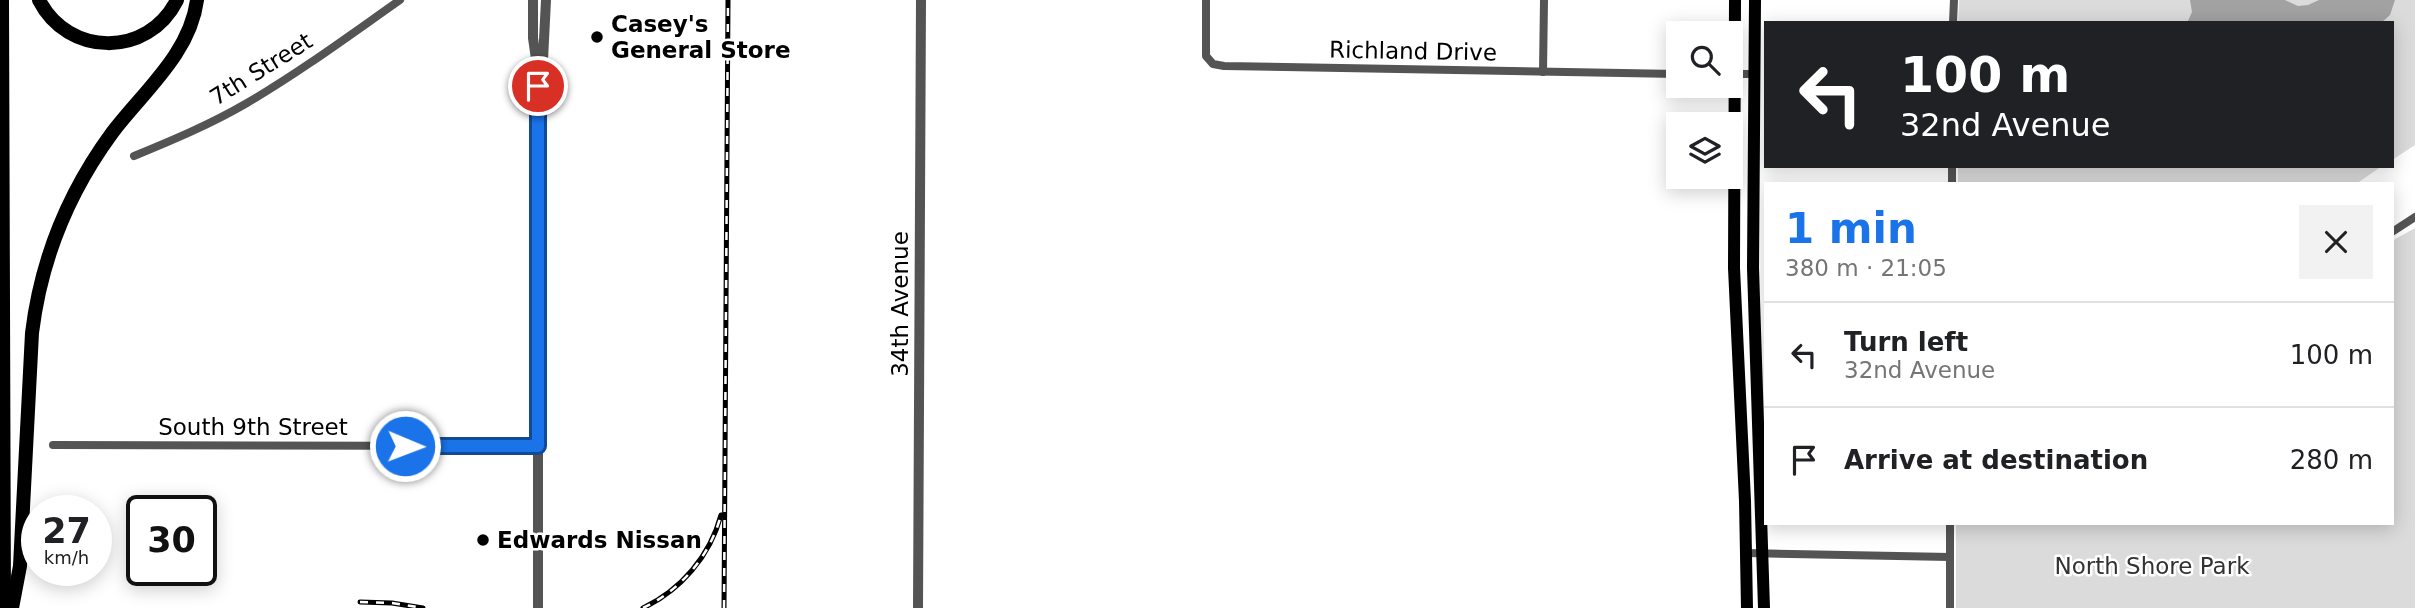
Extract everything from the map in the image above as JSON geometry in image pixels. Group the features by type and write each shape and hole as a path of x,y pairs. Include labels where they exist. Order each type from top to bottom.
{"highway":[{"path":"2,0 4,608"},
{"path":"39,0 53,20 72,35 84,40 107,43 139,38 151,31 166,17 177,0"},
{"path":"12,608 20,566 32,333 48,253 67,206 111,134 177,54 192,21 197,0"}],"main road":[{"path":"1734,21 1735,0"},
{"path":"1755,0 1753,268 1764,608"},
{"path":"1732,98 1734,268 1747,608"}],"street":[{"name":"7th Street","path":"134,156 204,126 244,105 282,82 400,0"},
{"path":"533,0 533,38 538,73 538,608"},
{"path":"538,73 543,60 546,0"},
{"name":"34th Avenue","path":"918,608 921,0"},
{"name":"Richland Drive","path":"1206,0 1206,56 1213,64 1253,68 1666,74"},
{"path":"1543,72 1544,0"},
{"path":"1953,21 1954,0"},
{"path":"1743,74 1754,74"},
{"path":"2394,231 2415,217"},
{"name":"South 9th Street","path":"53,445 538,446"},
{"path":"1950,525 1950,608"},
{"path":"1746,553 1950,557"}],"green space":[{"path":"1959,0 2415,0 2415,145 2394,159 2394,21 1958,21"},
{"path":"1958,168 2379,168 2359,182 1958,182"},
{"name":"North Shore Park","path":"2415,228 2415,608 1956,608 1956,525 2394,525 2394,240"}],"shaded area":[{"path":"2190,0 2285,0 2298,6 2319,0 2395,0 2390,15 2383,21 2188,21 2192,12"}],"railway":[{"path":"724,608 728,0"},
{"path":"643,608 670,592 692,570 710,544 721,515"},
{"path":"360,602 423,608"}],"place":[{"name":"Casey's General Store","path":"597,37"},
{"name":"Edwards Nissan","path":"483,540"}],"route":[{"path":"405,446 538,446 538,86"}]}
